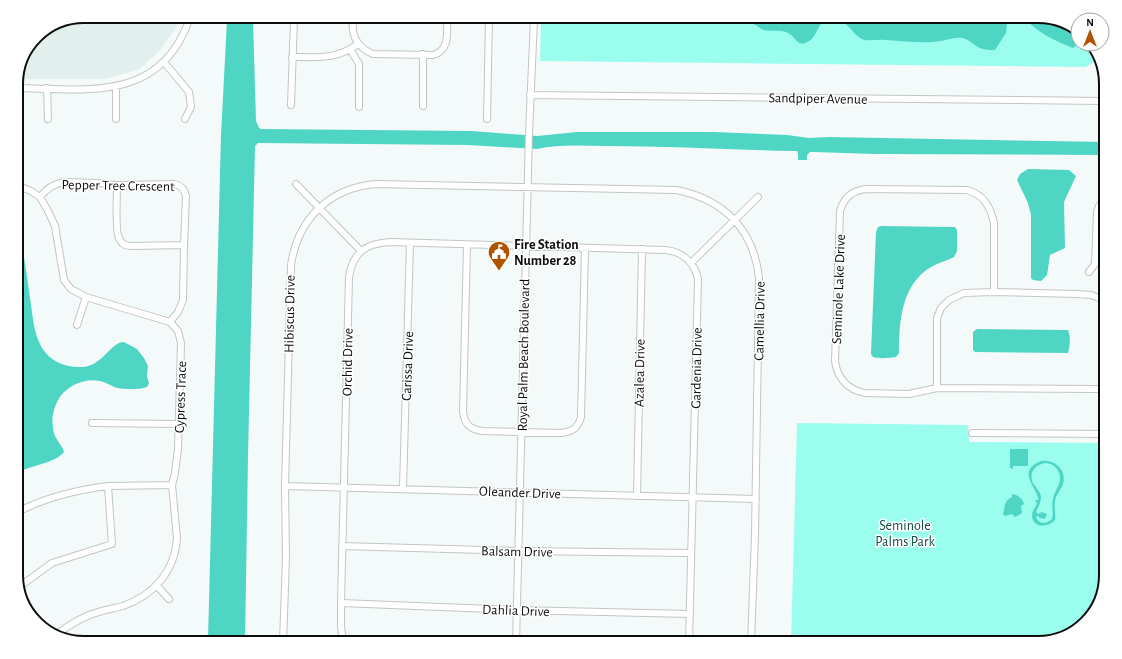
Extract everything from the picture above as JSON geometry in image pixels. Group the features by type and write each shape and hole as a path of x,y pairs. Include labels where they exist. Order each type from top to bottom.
{"street":[{"path":"23,88 96,89 116,87 134,81 145,76 164,62 180,41 188,23"},
{"path":"291,105 294,23"},
{"path":"353,23 354,36 358,44 363,49 374,54 437,54 444,47 447,23"},
{"path":"487,120 489,23"},
{"name":"Royal Palm Beach Boulevard","path":"516,636 530,95 534,23"},
{"path":"292,57 327,57 342,54 358,44"},
{"path":"350,49 359,64 359,107"},
{"path":"423,54 424,106"},
{"path":"164,62 189,92 191,107 185,119"},
{"path":"116,87 116,119"},
{"path":"48,88 48,119"},
{"name":"Sandpiper Avenue","path":"530,95 1099,101"},
{"name":"Pepper Tree Crescent","path":"40,197 48,188 58,183 82,182 117,185 175,184 182,187 186,193 183,300 178,312 170,322"},
{"path":"296,184 361,251 371,244 379,242 642,249 673,251 683,256 691,263 758,197"},
{"name":"Hibiscus Drive","path":"283,636 286,557 285,486 291,265 294,248 300,233 318,208 327,201 347,190 358,187 376,184 528,187"},
{"path":"117,185 117,232 121,242 131,246 184,246"},
{"name":"Camellia Drive","path":"528,187 676,190 697,195 720,207 735,220 743,230 752,247 756,258 759,278 756,499 751,636"},
{"path":"23,188 40,197 48,211 55,226 64,280 71,289 86,297 170,322"},
{"name":"Seminole Lake Drive","path":"994,292 994,223 992,212 987,202 978,194 967,190 861,190 851,193 844,201 840,211 835,361 838,372 844,383 849,387 865,394 909,394 937,388 1099,389"},
{"path":"1089,272 1095,264 1097,212 1099,206"},
{"name":"Carissa Drive","path":"403,488 410,243"},
{"path":"467,244 464,420 468,427 474,430 522,432 570,432 579,424 581,417 585,248"},
{"name":"Azalea Drive","path":"637,496 642,249"},
{"name":"Orchid Drive","path":"342,636 342,546 349,277 352,265 361,251"},
{"name":"Gardenia Drive","path":"690,636 698,279 691,263"},
{"path":"937,388 937,324 939,313 941,308 949,300 959,294 994,292 1091,295 1099,298"},
{"path":"77,325 86,297"},
{"name":"Cypress Trace","path":"61,631 82,618 133,602 150,591 156,586 168,570 173,559 177,531 172,485 177,461 181,343 178,331 170,322"},
{"path":"92,423 179,424"},
{"path":"972,433 1099,434"},
{"path":"23,510 63,494 108,486 172,485"},
{"path":"24,584 52,563 112,544 108,486"},
{"name":"Oleander Drive","path":"285,486 403,488 756,499"},
{"name":"Balsam Drive","path":"342,546 518,551 691,553"},
{"path":"156,586 169,599"},
{"name":"Dahlia Drive","path":"341,603 516,610 690,614"}],"shaded area":[{"path":"84,23 179,23 161,49 140,69 105,79 23,79 29,57 36,47 44,38 65,26"},
{"path":"227,23 253,23 256,121 261,129 472,131 537,136 577,132 714,132 787,135 809,138 829,137 1099,142 1099,155 875,154 810,152 807,155 807,160 798,160 797,151 630,146 563,146 537,149 468,145 258,143 255,146 245,636 208,636 221,135"},
{"path":"751,23 822,23 814,37 802,44 790,34 779,31 764,30"},
{"path":"844,23 1007,23 1006,33 995,50 980,48 962,38 941,41 914,42 865,40 857,36"},
{"path":"1030,23 1054,25 1068,31 1070,32 1070,47 1052,39"},
{"path":"1028,169 1069,170 1076,176 1064,202 1065,248 1050,255 1047,275 1041,281 1033,280 1031,278 1031,215 1028,203 1017,180 1020,174"},
{"path":"878,227 955,227 957,230 957,251 954,257 931,267 913,284 904,305 901,317 899,353 896,357 879,358 873,357 871,354 876,232"},
{"path":"23,251 35,330 43,350 52,359 64,365 83,367 96,362 119,343 124,342 137,349 148,366 147,376 149,383 147,387 135,389 118,388 102,381 94,380 76,384 61,395 54,410 52,424 56,438 64,452 49,462 23,470"},
{"path":"977,329 1068,330 1070,341 1068,353 975,352 973,350 973,332"},
{"path":"1010,449 1028,449 1028,466 1013,466 1013,469 1010,468"},
{"path":"1041,461 1055,463 1061,470 1064,479 1063,484 1056,496 1055,520 1042,526 1035,523 1032,516 1037,504 1035,500 1038,500 1029,478 1030,469","holes":["1046,463 1057,469 1060,481 1052,502 1052,519 1043,523 1037,520 1036,517 1038,516 1045,519 1047,514 1042,512 1038,514 1036,512 1041,495 1033,483 1032,472 1039,465"]},
{"path":"1012,494 1020,497 1024,504 1021,506 1022,513 1015,517 1012,514 1005,516 1003,514 1005,504 1012,497"}],"green space":[{"path":"541,23 1038,23 1054,25 1070,32 1070,52 1090,52 1091,54 1094,61 1086,67 540,61"},
{"name":"Seminole Palms Park","path":"797,423 968,425 969,442 1099,443 1099,575 1097,591 1086,612 1068,628 1054,634 1038,636 791,636"}],"place":[{"name":"Fire Station Number 28","path":"499,272"}]}
